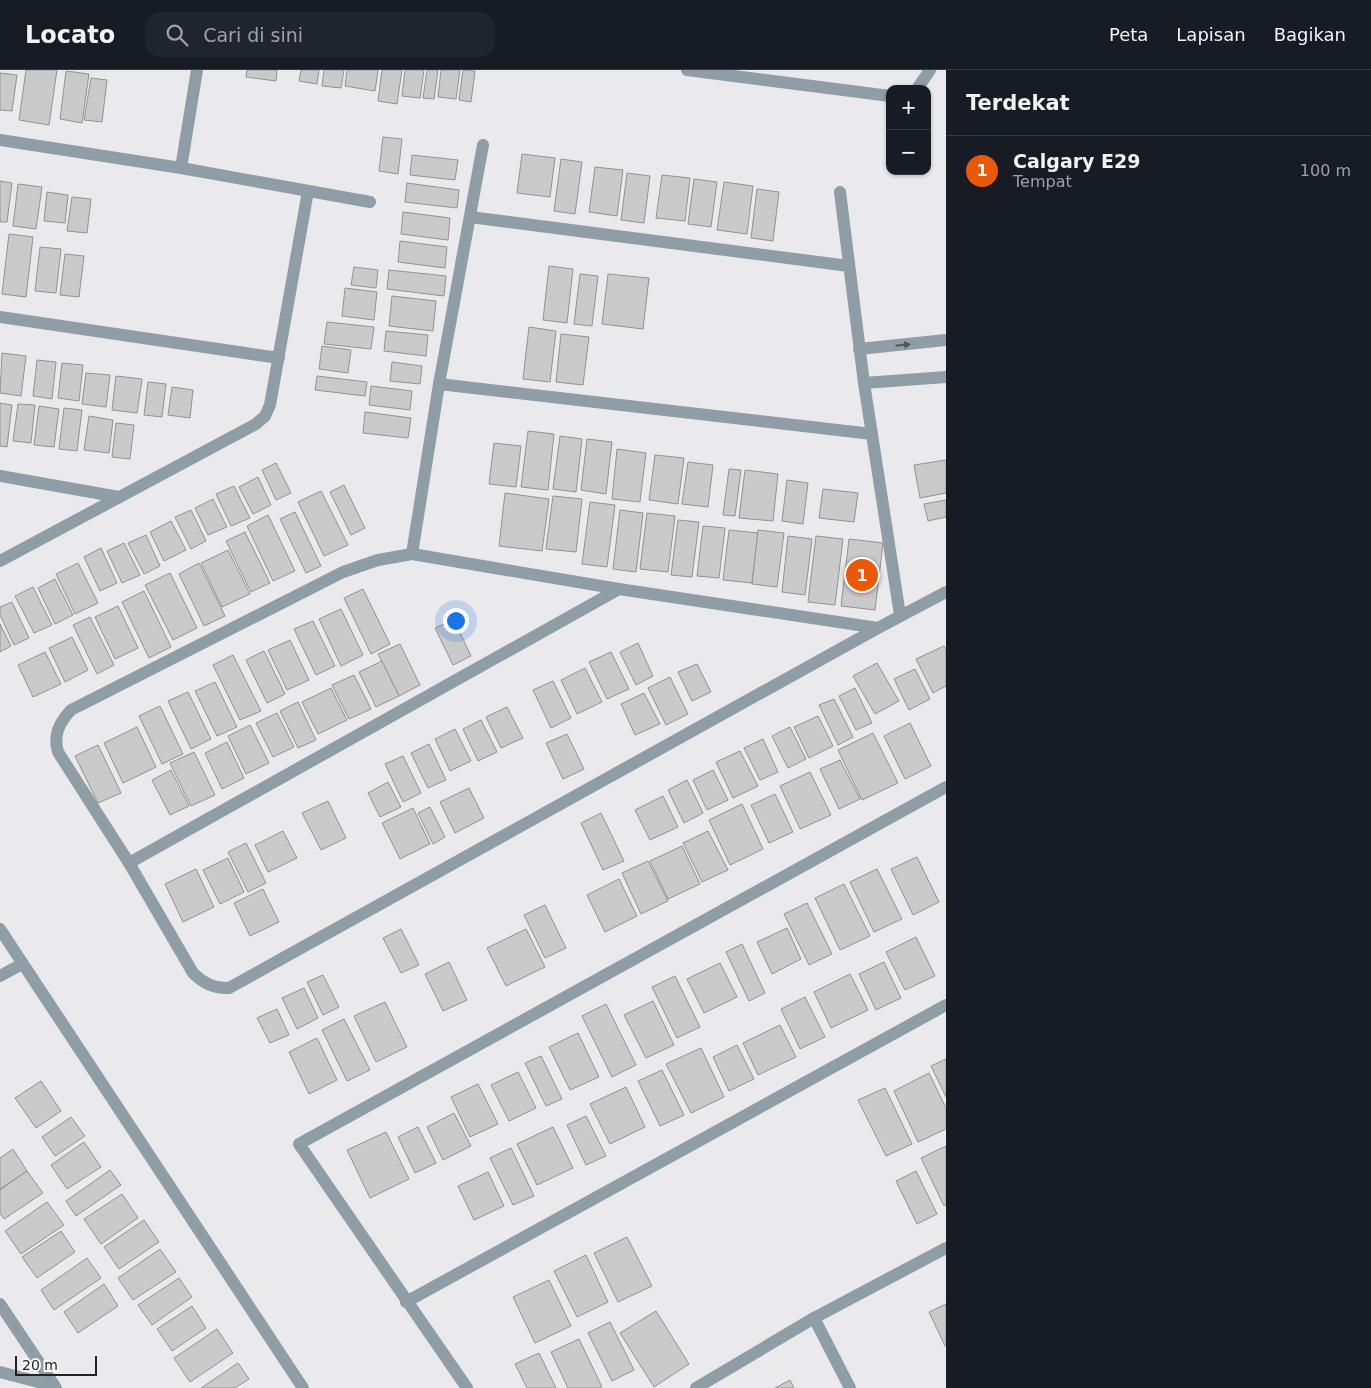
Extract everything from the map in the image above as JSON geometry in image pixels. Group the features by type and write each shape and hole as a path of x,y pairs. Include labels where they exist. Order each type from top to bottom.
{"street":[{"path":"181,168 197,70"},
{"path":"687,70 886,95"},
{"path":"921,85 930,70"},
{"path":"0,140 181,168 370,202"},
{"path":"412,554 439,384 483,145"},
{"path":"0,562 256,424 265,416 270,405 279,358 308,191"},
{"path":"840,192 859,349 900,615"},
{"path":"470,217 849,266"},
{"path":"0,317 279,358"},
{"path":"859,349 946,340"},
{"path":"864,383 946,377"},
{"path":"439,384 872,434"},
{"path":"0,476 119,497"},
{"path":"878,628 619,589 412,554 378,560 343,572 70,710 57,730 55,743 58,752 129,863 193,973 201,981 210,985 220,989 229,988 878,628 900,615 946,592"},
{"path":"129,863 619,589"},
{"path":"466,1388 299,1144 946,787"},
{"path":"0,929 303,1388"},
{"path":"0,976 22,964"},
{"path":"406,1302 946,1005"},
{"path":"696,1388 814,1318 946,1248"},
{"path":"0,1304 55,1387"},
{"path":"814,1318 850,1388"},
{"path":"0,1372 55,1387"}],"building":[{"path":"26,70 57,70 49,125 19,120"},
{"path":"247,70 277,70 276,81 246,77"},
{"path":"301,70 319,70 317,84 299,81"},
{"path":"324,70 344,70 341,88 322,86"},
{"path":"347,70 378,70 375,91 345,86"},
{"path":"382,70 402,70 397,104 378,101"},
{"path":"405,70 424,70 420,98 402,96"},
{"path":"427,70 438,70 434,99 423,98"},
{"path":"441,70 460,70 456,99 438,97"},
{"path":"463,70 475,71 471,102 459,100"},
{"path":"66,71 89,74 82,123 60,119"},
{"path":"0,73 17,75 12,111 0,110"},
{"path":"91,78 107,80 102,122 84,120"},
{"path":"383,137 402,139 398,174 379,171"},
{"path":"522,154 555,158 550,197 517,193"},
{"path":"412,155 458,160 455,180 410,175"},
{"path":"561,159 582,162 575,214 554,211"},
{"path":"595,167 623,170 617,216 589,212"},
{"path":"627,173 650,176 644,223 621,220"},
{"path":"662,175 690,178 685,221 656,218"},
{"path":"694,179 717,182 711,227 688,224"},
{"path":"0,181 12,183 7,222 0,222"},
{"path":"724,182 753,186 747,234 717,230"},
{"path":"407,183 459,190 457,208 405,202"},
{"path":"18,184 42,187 36,229 13,226"},
{"path":"757,189 779,192 773,241 751,238"},
{"path":"47,192 68,195 65,223 44,221"},
{"path":"72,197 91,199 87,233 67,231"},
{"path":"403,212 450,218 448,240 401,234"},
{"path":"9,234 33,237 26,297 2,294"},
{"path":"400,241 447,247 445,268 398,262"},
{"path":"40,247 61,249 56,293 35,291"},
{"path":"65,254 84,256 79,297 60,295"},
{"path":"549,266 573,269 567,323 543,320"},
{"path":"354,267 378,270 376,288 351,285"},
{"path":"389,270 446,276 444,296 387,289"},
{"path":"580,274 598,276 592,326 574,324"},
{"path":"608,274 649,278 643,329 602,324"},
{"path":"345,288 377,292 374,320 342,316"},
{"path":"392,296 436,301 433,331 389,326"},
{"path":"327,322 374,327 371,349 324,344"},
{"path":"529,327 556,331 550,382 523,379"},
{"path":"386,331 428,335 426,356 384,351"},
{"path":"561,334 589,337 583,385 556,382"},
{"path":"322,346 351,350 348,373 319,369"},
{"path":"2,353 26,356 21,396 0,393"},
{"path":"37,360 56,362 52,399 33,396"},
{"path":"392,362 422,366 420,384 390,381"},
{"path":"62,363 83,365 79,401 58,398"},
{"path":"86,373 110,375 106,407 82,404"},
{"path":"116,376 142,379 137,413 112,410"},
{"path":"317,376 367,382 365,396 315,390"},
{"path":"148,382 166,384 162,417 144,415"},
{"path":"371,386 412,391 410,410 369,405"},
{"path":"172,387 193,390 190,418 168,415"},
{"path":"0,403 12,405 7,447 0,446"},
{"path":"18,404 35,405 31,443 13,441"},
{"path":"39,406 59,409 54,447 34,445"},
{"path":"64,408 82,410 77,451 59,449"},
{"path":"365,412 411,418 408,438 363,433"},
{"path":"89,416 113,420 109,453 84,450"},
{"path":"116,423 134,425 130,459 112,457"},
{"path":"528,431 554,434 548,490 521,487"},
{"path":"560,436 582,439 576,492 553,489"},
{"path":"587,439 612,442 606,494 581,490"},
{"path":"494,443 521,446 516,487 489,484"},
{"path":"617,449 646,453 640,502 612,499"},
{"path":"655,455 684,458 678,504 649,500"},
{"path":"946,460 946,493 920,498 914,465"},
{"path":"688,462 713,465 708,507 682,504"},
{"path":"276,463 291,493 276,500 262,470"},
{"path":"729,469 741,470 735,516 723,515"},
{"path":"745,470 778,474 773,521 739,518"},
{"path":"258,477 271,505 253,514 239,487"},
{"path":"787,480 808,483 803,524 782,521"},
{"path":"344,485 365,528 351,535 330,492"},
{"path":"234,486 250,518 231,526 216,494"},
{"path":"823,489 858,493 854,522 819,518"},
{"path":"321,491 348,545 324,556 298,502"},
{"path":"505,493 549,499 542,551 499,546"},
{"path":"553,496 582,499 576,552 546,549"},
{"path":"213,499 227,527 208,535 195,508"},
{"path":"946,500 946,517 928,521 924,504"},
{"path":"590,502 615,505 607,567 582,564"},
{"path":"191,510 206,541 191,549 175,517"},
{"path":"620,510 643,513 636,572 613,569"},
{"path":"295,512 321,566 306,573 280,519"},
{"path":"647,513 675,516 668,572 640,569"},
{"path":"268,515 295,571 273,581 247,526"},
{"path":"678,520 699,522 692,577 671,575"},
{"path":"171,521 186,550 164,561 150,532"},
{"path":"703,526 725,528 719,578 697,576"},
{"path":"729,530 758,533 752,583 723,580"},
{"path":"758,530 784,533 777,587 752,584"},
{"path":"245,532 270,583 251,592 226,541"},
{"path":"146,535 160,566 144,574 128,543"},
{"path":"788,536 812,539 805,595 782,592"},
{"path":"816,536 843,539 835,605 808,602"},
{"path":"849,539 883,543 875,610 841,606"},
{"path":"124,543 140,575 122,583 107,551"},
{"path":"101,548 117,583 100,591 84,557"},
{"path":"228,550 250,594 222,607 201,563"},
{"path":"78,563 98,603 75,614 56,574"},
{"path":"199,563 225,616 204,626 179,574"},
{"path":"170,573 197,628 173,640 145,585"},
{"path":"55,579 73,615 55,624 38,588"},
{"path":"33,587 52,625 34,633 15,596"},
{"path":"363,589 390,644 371,654 344,598"},
{"path":"144,591 171,647 149,658 122,602"},
{"path":"12,602 29,638 14,645 0,615 0,607"},
{"path":"118,606 138,648 115,659 95,617"},
{"path":"341,609 363,655 341,666 319,619"},
{"path":"90,617 114,665 97,674 73,625"},
{"path":"454,620 471,656 453,665 435,628"},
{"path":"313,621 335,666 316,675 294,629"},
{"path":"0,624 11,646 0,652"},
{"path":"72,637 88,670 65,682 49,648"},
{"path":"290,640 309,680 287,690 268,650"},
{"path":"638,643 653,676 636,685 620,652"},
{"path":"400,644 420,685 399,696 378,654"},
{"path":"944,646 946,649 946,686 933,693 916,659"},
{"path":"264,651 285,694 267,703 246,660"},
{"path":"45,652 61,684 33,697 18,665"},
{"path":"611,652 629,689 607,699 589,662"},
{"path":"233,655 261,711 240,720 213,665"},
{"path":"382,661 399,696 376,707 359,672"},
{"path":"877,663 899,701 875,714 853,676"},
{"path":"697,664 711,692 692,701 678,672"},
{"path":"585,668 602,702 577,714 561,680"},
{"path":"915,669 930,699 909,710 894,679"},
{"path":"354,675 371,709 349,719 332,685"},
{"path":"670,677 688,714 666,725 648,688"},
{"path":"553,681 571,718 551,728 533,690"},
{"path":"215,682 237,727 217,736 195,691"},
{"path":"331,688 347,720 318,734 302,702"},
{"path":"855,688 872,723 856,730 839,696"},
{"path":"188,692 211,739 191,749 168,701"},
{"path":"644,693 660,724 635,735 621,704"},
{"path":"834,699 853,737 838,745 819,705"},
{"path":"298,702 316,740 298,748 280,711"},
{"path":"160,706 183,754 162,764 139,716"},
{"path":"507,707 523,738 501,748 486,717"},
{"path":"277,713 294,747 273,757 256,723"},
{"path":"818,716 833,746 809,758 794,727"},
{"path":"481,720 497,752 478,761 463,729"},
{"path":"910,723 931,766 905,779 884,736"},
{"path":"250,725 269,763 246,774 228,736"},
{"path":"137,727 156,767 123,783 104,743"},
{"path":"790,727 806,759 788,768 772,736"},
{"path":"455,729 471,761 450,771 435,739"},
{"path":"873,733 898,783 862,800 838,750"},
{"path":"567,734 584,769 563,779 546,743"},
{"path":"763,739 778,772 760,780 744,748"},
{"path":"227,742 244,778 222,789 205,753"},
{"path":"429,744 446,780 428,788 411,753"},
{"path":"98,745 121,793 98,803 75,756"},
{"path":"740,751 758,786 733,798 716,762"},
{"path":"194,752 215,795 191,806 170,763"},
{"path":"403,756 421,793 403,802 385,764"},
{"path":"840,760 860,799 839,809 820,769"},
{"path":"171,770 189,806 170,815 152,780"},
{"path":"713,770 728,800 707,810 693,780"},
{"path":"810,772 831,815 800,829 780,786"},
{"path":"687,780 703,813 684,823 668,790"},
{"path":"388,782 401,807 380,817 368,793"},
{"path":"469,788 484,818 455,833 440,802"},
{"path":"775,794 793,832 769,843 751,805"},
{"path":"663,796 678,827 650,840 635,810"},
{"path":"328,801 346,838 321,850 302,813"},
{"path":"742,804 763,849 730,865 709,820"},
{"path":"430,807 445,837 433,844 418,813"},
{"path":"413,808 430,844 400,859 382,823"},
{"path":"601,813 624,861 603,870 581,823"},
{"path":"283,831 297,858 268,872 255,845"},
{"path":"708,831 728,870 702,882 683,843"},
{"path":"246,843 266,883 248,892 228,852"},
{"path":"682,846 700,884 668,899 650,861"},
{"path":"917,857 939,902 913,915 891,869"},
{"path":"228,858 244,892 220,904 203,870"},
{"path":"648,861 668,901 641,914 622,873"},
{"path":"196,869 214,907 183,922 165,884"},
{"path":"877,869 902,919 874,932 850,882"},
{"path":"619,879 637,916 605,932 587,895"},
{"path":"844,884 870,936 840,950 815,898"},
{"path":"263,889 279,922 250,936 234,903"},
{"path":"807,903 832,954 809,965 784,914"},
{"path":"545,905 566,948 545,958 524,915"},
{"path":"787,928 801,959 772,974 757,942"},
{"path":"401,929 419,965 401,973 383,938"},
{"path":"526,929 545,967 506,986 487,948"},
{"path":"916,937 935,976 905,990 886,952"},
{"path":"742,944 765,993 749,1001 726,952"},
{"path":"449,962 467,1000 443,1011 425,974"},
{"path":"884,962 901,998 876,1010 859,974"},
{"path":"720,963 737,997 704,1013 687,979"},
{"path":"850,974 868,1010 831,1028 814,992"},
{"path":"323,975 339,1007 323,1015 307,982"},
{"path":"675,976 700,1027 677,1038 652,987"},
{"path":"304,988 318,1018 297,1029 282,998"},
{"path":"805,997 825,1037 800,1049 781,1009"},
{"path":"653,1001 674,1045 646,1058 624,1015"},
{"path":"385,1002 407,1047 376,1062 354,1016"},
{"path":"606,1004 636,1065 612,1077 582,1016"},
{"path":"277,1009 289,1035 270,1043 257,1018"},
{"path":"344,1019 370,1070 347,1081 322,1030"},
{"path":"780,1025 796,1057 758,1075 743,1043"},
{"path":"578,1033 599,1077 570,1090 549,1047"},
{"path":"317,1038 337,1080 309,1094 289,1052"},
{"path":"737,1045 754,1079 729,1091 713,1057"},
{"path":"701,1048 724,1097 691,1113 666,1064"},
{"path":"541,1056 562,1099 546,1106 525,1063"},
{"path":"946,1059 946,1097 931,1066"},
{"path":"662,1070 684,1115 660,1126 638,1081"},
{"path":"518,1072 536,1108 509,1121 491,1085"},
{"path":"929,1073 946,1108 946,1129 918,1142 894,1091"},
{"path":"41,1081 61,1111 36,1128 15,1098"},
{"path":"478,1084 498,1124 470,1137 451,1097"},
{"path":"626,1087 645,1127 610,1144 590,1104"},
{"path":"885,1088 912,1144 886,1156 858,1100"},
{"path":"454,1113 471,1146 443,1160 427,1127"},
{"path":"586,1116 606,1156 586,1165 567,1125"},
{"path":"71,1117 85,1136 55,1156 42,1137"},
{"path":"418,1127 436,1163 415,1173 398,1137"},
{"path":"553,1127 573,1168 537,1185 517,1144"},
{"path":"386,1132 409,1179 370,1198 347,1150"},
{"path":"84,1142 101,1167 67,1189 51,1165"},
{"path":"946,1146 946,1205 944,1206 921,1158"},
{"path":"511,1148 534,1196 513,1205 490,1158"},
{"path":"13,1149 27,1171 0,1189 0,1158"},
{"path":"110,1170 121,1185 76,1216 66,1201"},
{"path":"27,1171 43,1193 4,1219 0,1213 0,1190"},
{"path":"916,1171 937,1214 917,1224 896,1181"},
{"path":"488,1172 504,1206 474,1220 458,1186"},
{"path":"122,1194 138,1218 101,1244 84,1219"},
{"path":"47,1202 64,1225 21,1254 5,1231"},
{"path":"144,1220 159,1242 119,1269 104,1247"},
{"path":"61,1231 75,1252 37,1278 22,1257"},
{"path":"627,1237 652,1286 618,1302 594,1253"},
{"path":"160,1249 176,1272 133,1300 118,1278"},
{"path":"586,1255 608,1302 577,1317 554,1271"},
{"path":"87,1258 101,1278 54,1310 41,1290"},
{"path":"179,1278 192,1297 152,1325 138,1305"},
{"path":"549,1280 571,1326 535,1343 513,1297"},
{"path":"104,1284 118,1306 78,1333 64,1312"},
{"path":"946,1304 946,1346 945,1346 929,1312"},
{"path":"192,1306 206,1328 172,1351 157,1329"},
{"path":"656,1311 689,1364 654,1387 620,1333"},
{"path":"610,1322 634,1370 612,1381 588,1333"},
{"path":"217,1329 233,1353 190,1382 174,1358"},
{"path":"579,1339 602,1387 568,1388 551,1352"},
{"path":"539,1353 556,1388 527,1388 515,1364"},
{"path":"238,1363 249,1379 235,1388 201,1388"},
{"path":"790,1380 794,1388 775,1388"}],"place":[{"name":"Calgary E29","path":"862,575"}]}
